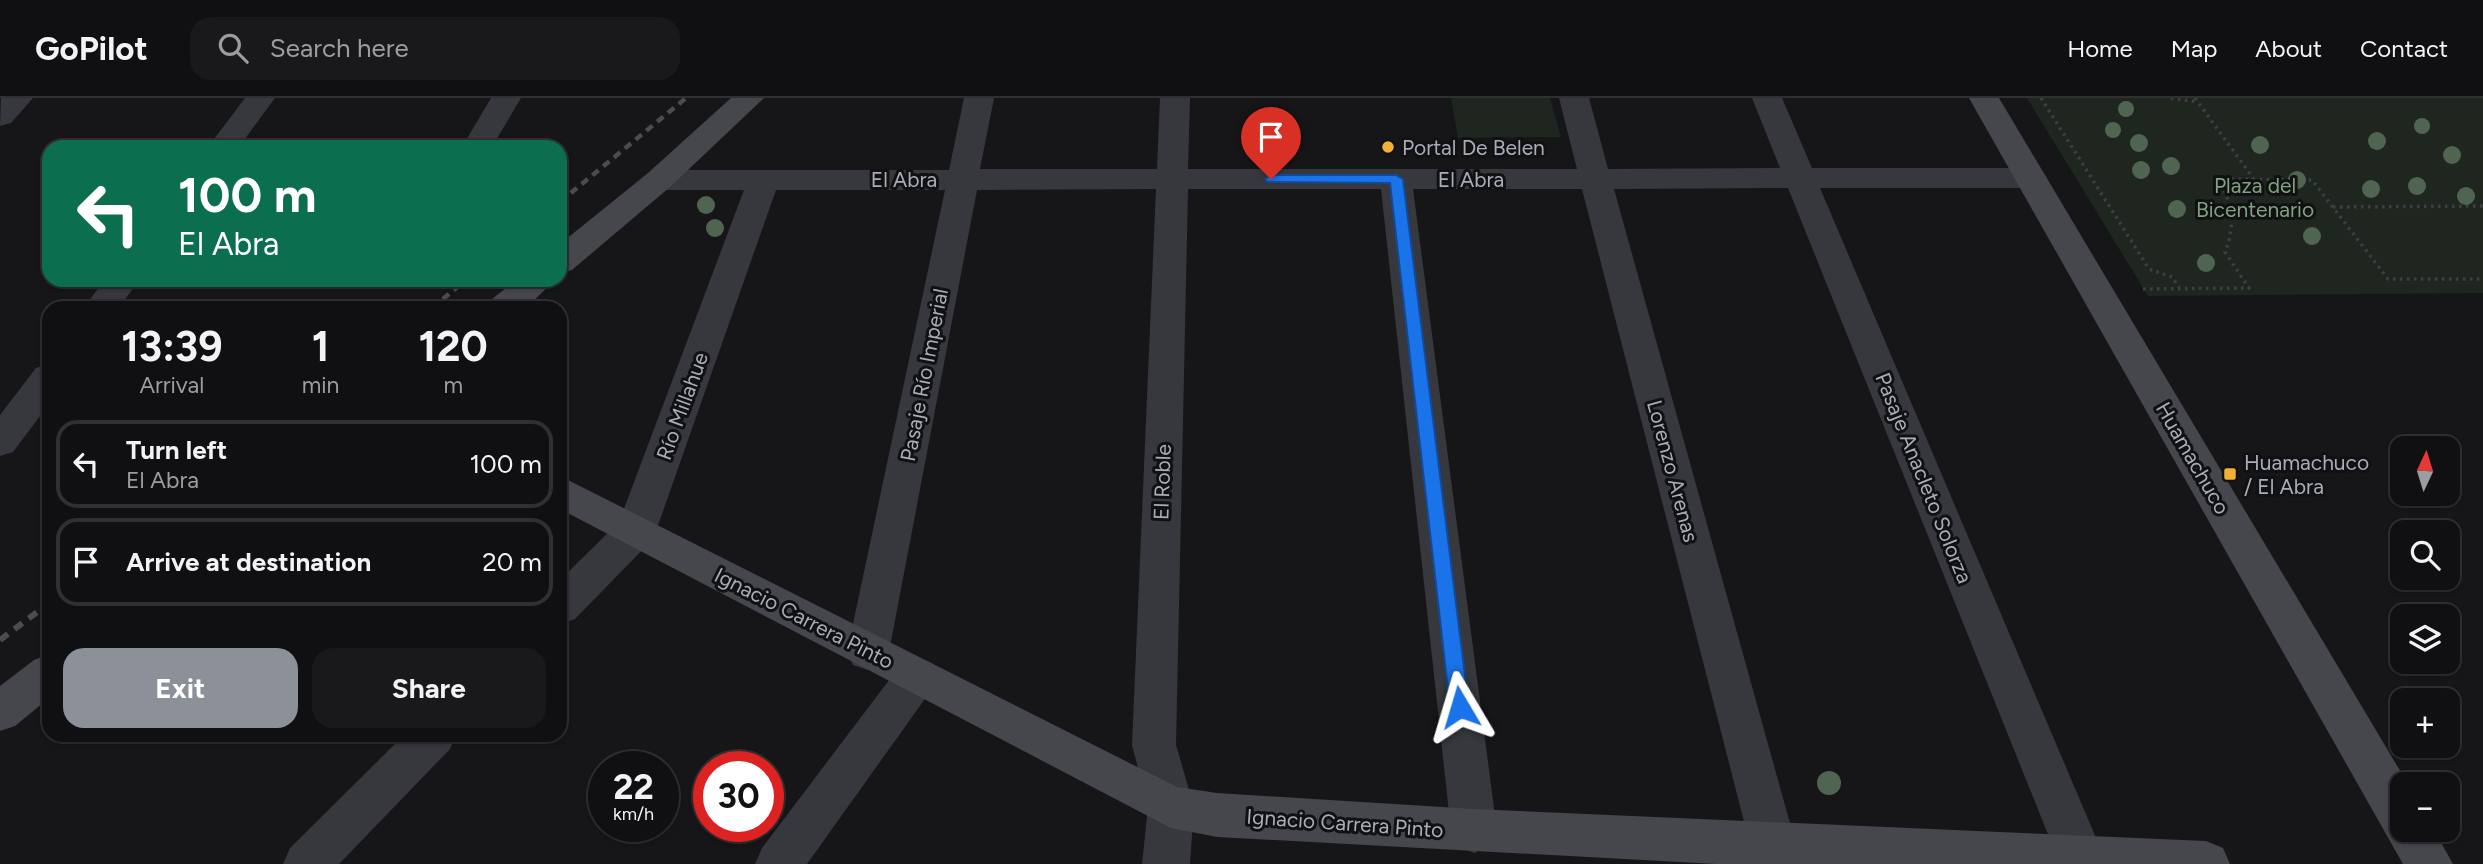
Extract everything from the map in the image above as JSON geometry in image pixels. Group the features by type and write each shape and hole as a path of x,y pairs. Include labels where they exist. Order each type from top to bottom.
{"street":[{"path":"0,117 18,98"},
{"path":"228,140 260,98"},
{"path":"482,140 506,98"},
{"path":"567,256 659,180 749,98"},
{"name":"Pasaje Río Imperial","path":"868,652 979,98"},
{"name":"El Roble","path":"1166,864 1171,807 1154,745 1175,98"},
{"name":"Lorenzo Arenas","path":"1574,98 1773,845"},
{"name":"Pasaje Anacleto Solorza","path":"1767,98 2081,859"},
{"name":"Huamachuco","path":"1984,98 2390,796"},
{"name":"El Abra","path":"659,180 2031,178"},
{"name":"Río Millahue","path":"567,600 636,531 764,179"},
{"path":"1396,179 1474,831"},
{"path":"513,301 530,287"},
{"path":"0,442 42,386"},
{"name":"Ignacio Carrera Pinto","path":"567,495 1171,807 1217,815 1474,831 1730,853 1773,845 2207,864"},
{"path":"779,864 917,676"},
{"path":"0,712 42,679"},
{"path":"307,864 427,742"},
{"path":"2416,842 2429,864"}],"path":[{"path":"2041,98 2149,269 2172,277 2179,287"},
{"path":"2171,98 2181,102 2197,100 2253,178"},
{"path":"2093,285 2249,288 2225,252 2231,239 2233,204 2219,179 2253,178 2312,180 2388,279 2483,279"},
{"path":"2333,207 2483,206"}],"green space":[{"path":"1451,98 1550,98 1561,137 1458,138"},
{"name":"Plaza del Bicentenario","path":"2027,98 2483,98 2483,293 2148,296"}],"railway":[{"path":"567,196 686,98"},
{"path":"440,301 458,287"},
{"path":"0,640 42,608"}],"place":[{"name":"Portal De Belen","path":"1388,147"},
{"name":"Huamachuco / El Abra","path":"2230,474"}],"route":[{"path":"1271,179 1396,179 1460,707"}]}
